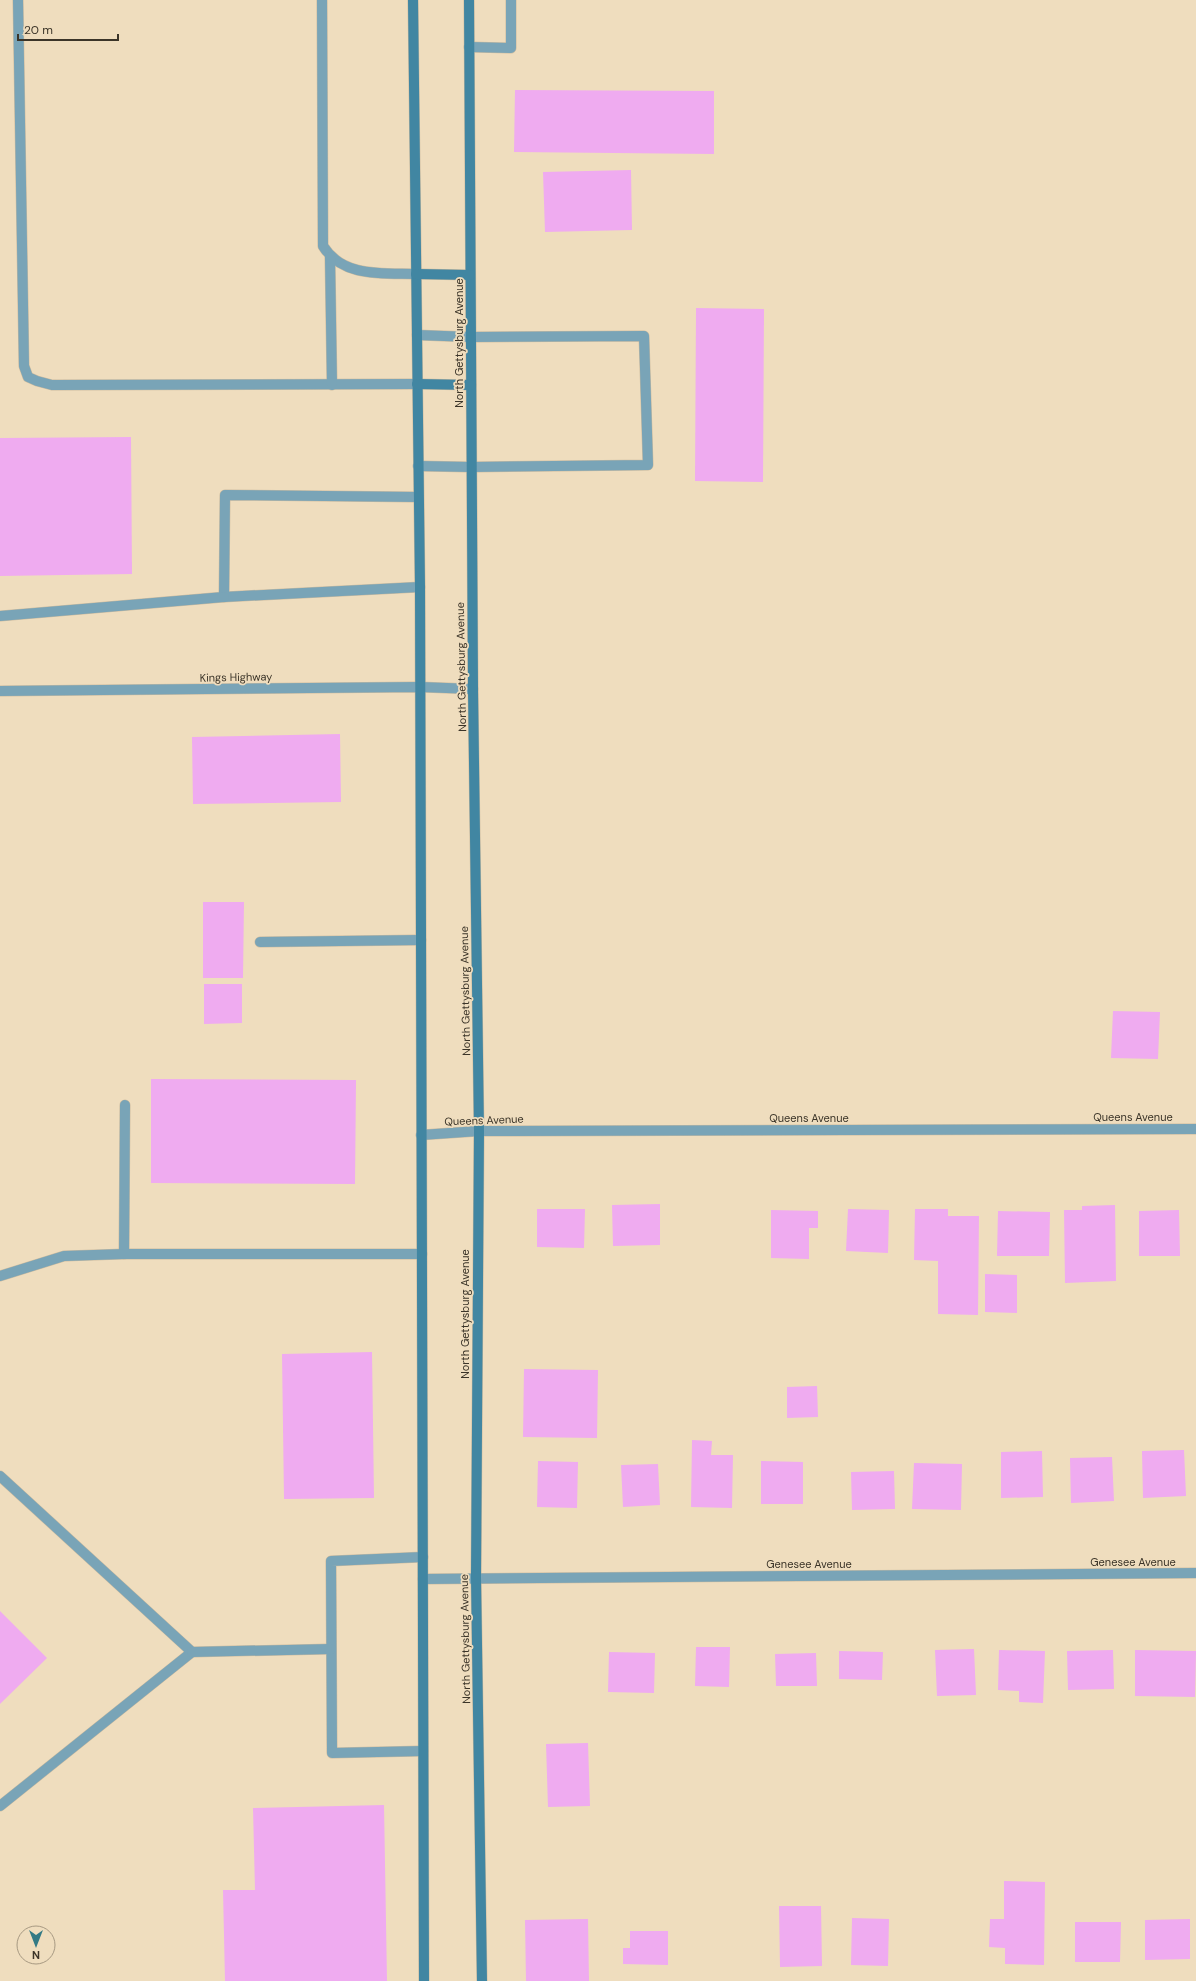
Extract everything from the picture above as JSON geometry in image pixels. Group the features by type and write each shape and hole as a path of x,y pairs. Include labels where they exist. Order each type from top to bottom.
{"main road":[{"path":"413,0 420,587 424,1981"},
{"name":"North Gettysburg Avenue","path":"468,0 473,689 479,1131 476,1578 482,1981"},
{"path":"416,274 470,275"},
{"path":"417,384 471,385"}],"street":[{"path":"18,0 24,366 28,377 36,381 52,385 417,384"},
{"path":"322,0 323,246 330,257 341,264 360,271 416,274"},
{"path":"469,47 511,48 511,0"},
{"path":"330,257 332,385"},
{"path":"417,335 471,337 644,336 648,464 471,467 418,466"},
{"path":"224,597 226,495 418,497"},
{"path":"0,616 224,597 420,587"},
{"name":"Kings Highway","path":"0,691 420,687 473,689"},
{"path":"260,942 421,940"},
{"path":"124,1254 125,1105"},
{"name":"Queens Avenue","path":"421,1135 479,1131 1196,1129"},
{"path":"0,1276 64,1256 124,1254 422,1254"},
{"path":"0,1476 192,1652"},
{"path":"423,1558 331,1561 332,1753 423,1751"},
{"name":"Genesee Avenue","path":"423,1579 1196,1573"},
{"path":"0,1806 192,1652 331,1649"}],"building":[{"path":"515,90 714,91 714,154 514,152"},
{"path":"631,170 632,230 545,232 543,172"},
{"path":"696,308 764,309 763,482 695,481"},
{"path":"131,437 132,574 0,576 0,438"},
{"path":"340,734 341,802 193,804 192,737"},
{"path":"203,902 244,902 243,978 203,978"},
{"path":"204,984 242,984 242,1023 204,1024"},
{"path":"1113,1011 1160,1012 1158,1059 1111,1058"},
{"path":"151,1079 356,1080 355,1184 151,1183"},
{"path":"660,1204 660,1245 613,1246 612,1205"},
{"path":"1115,1205 1116,1281 1065,1283 1064,1210 1082,1210 1082,1206"},
{"path":"537,1209 585,1209 584,1248 537,1247"},
{"path":"848,1209 889,1210 888,1253 846,1251"},
{"path":"915,1209 948,1209 948,1216 979,1216 978,1315 938,1314 938,1261 914,1260"},
{"path":"771,1210 818,1211 818,1228 809,1228 809,1259 771,1258"},
{"path":"1179,1210 1180,1256 1139,1256 1139,1211"},
{"path":"998,1211 1050,1212 1049,1256 997,1256"},
{"path":"985,1274 1017,1275 1017,1313 985,1312"},
{"path":"372,1352 374,1498 284,1499 282,1354"},
{"path":"524,1369 598,1370 597,1438 523,1437"},
{"path":"817,1386 818,1417 787,1418 787,1387"},
{"path":"692,1440 712,1441 711,1455 733,1455 732,1508 691,1507"},
{"path":"1184,1450 1186,1496 1143,1498 1142,1451"},
{"path":"1042,1451 1043,1497 1001,1498 1001,1452"},
{"path":"1112,1457 1114,1501 1071,1503 1070,1458"},
{"path":"538,1461 578,1462 577,1508 537,1507"},
{"path":"761,1461 803,1462 803,1504 761,1504"},
{"path":"914,1463 962,1464 961,1510 912,1509"},
{"path":"658,1464 660,1505 623,1507 621,1465"},
{"path":"894,1471 895,1509 852,1510 851,1472"},
{"path":"0,1611 47,1658 0,1704"},
{"path":"696,1647 730,1647 729,1687 695,1686"},
{"path":"974,1649 976,1695 937,1696 935,1650"},
{"path":"999,1650 1045,1651 1043,1703 1019,1702 1019,1691 998,1690"},
{"path":"1113,1650 1114,1689 1068,1690 1067,1651"},
{"path":"1135,1650 1196,1651 1195,1697 1135,1696"},
{"path":"839,1651 883,1652 882,1680 839,1679"},
{"path":"609,1652 655,1653 654,1693 608,1692"},
{"path":"816,1653 817,1686 776,1686 775,1654"},
{"path":"588,1743 590,1806 548,1807 546,1744"},
{"path":"384,1805 387,1981 225,1981 223,1890 255,1890 253,1808"},
{"path":"1004,1881 1045,1882 1044,1965 1005,1964 1005,1948 989,1947 990,1919 1004,1919"},
{"path":"779,1906 821,1906 822,1966 780,1967"},
{"path":"852,1918 889,1919 888,1966 851,1965"},
{"path":"588,1919 589,1981 526,1981 525,1920"},
{"path":"1190,1919 1190,1959 1145,1960 1145,1920"},
{"path":"1075,1922 1121,1922 1120,1962 1075,1962"},
{"path":"630,1931 668,1931 668,1965 623,1964 623,1948 630,1948"}]}
